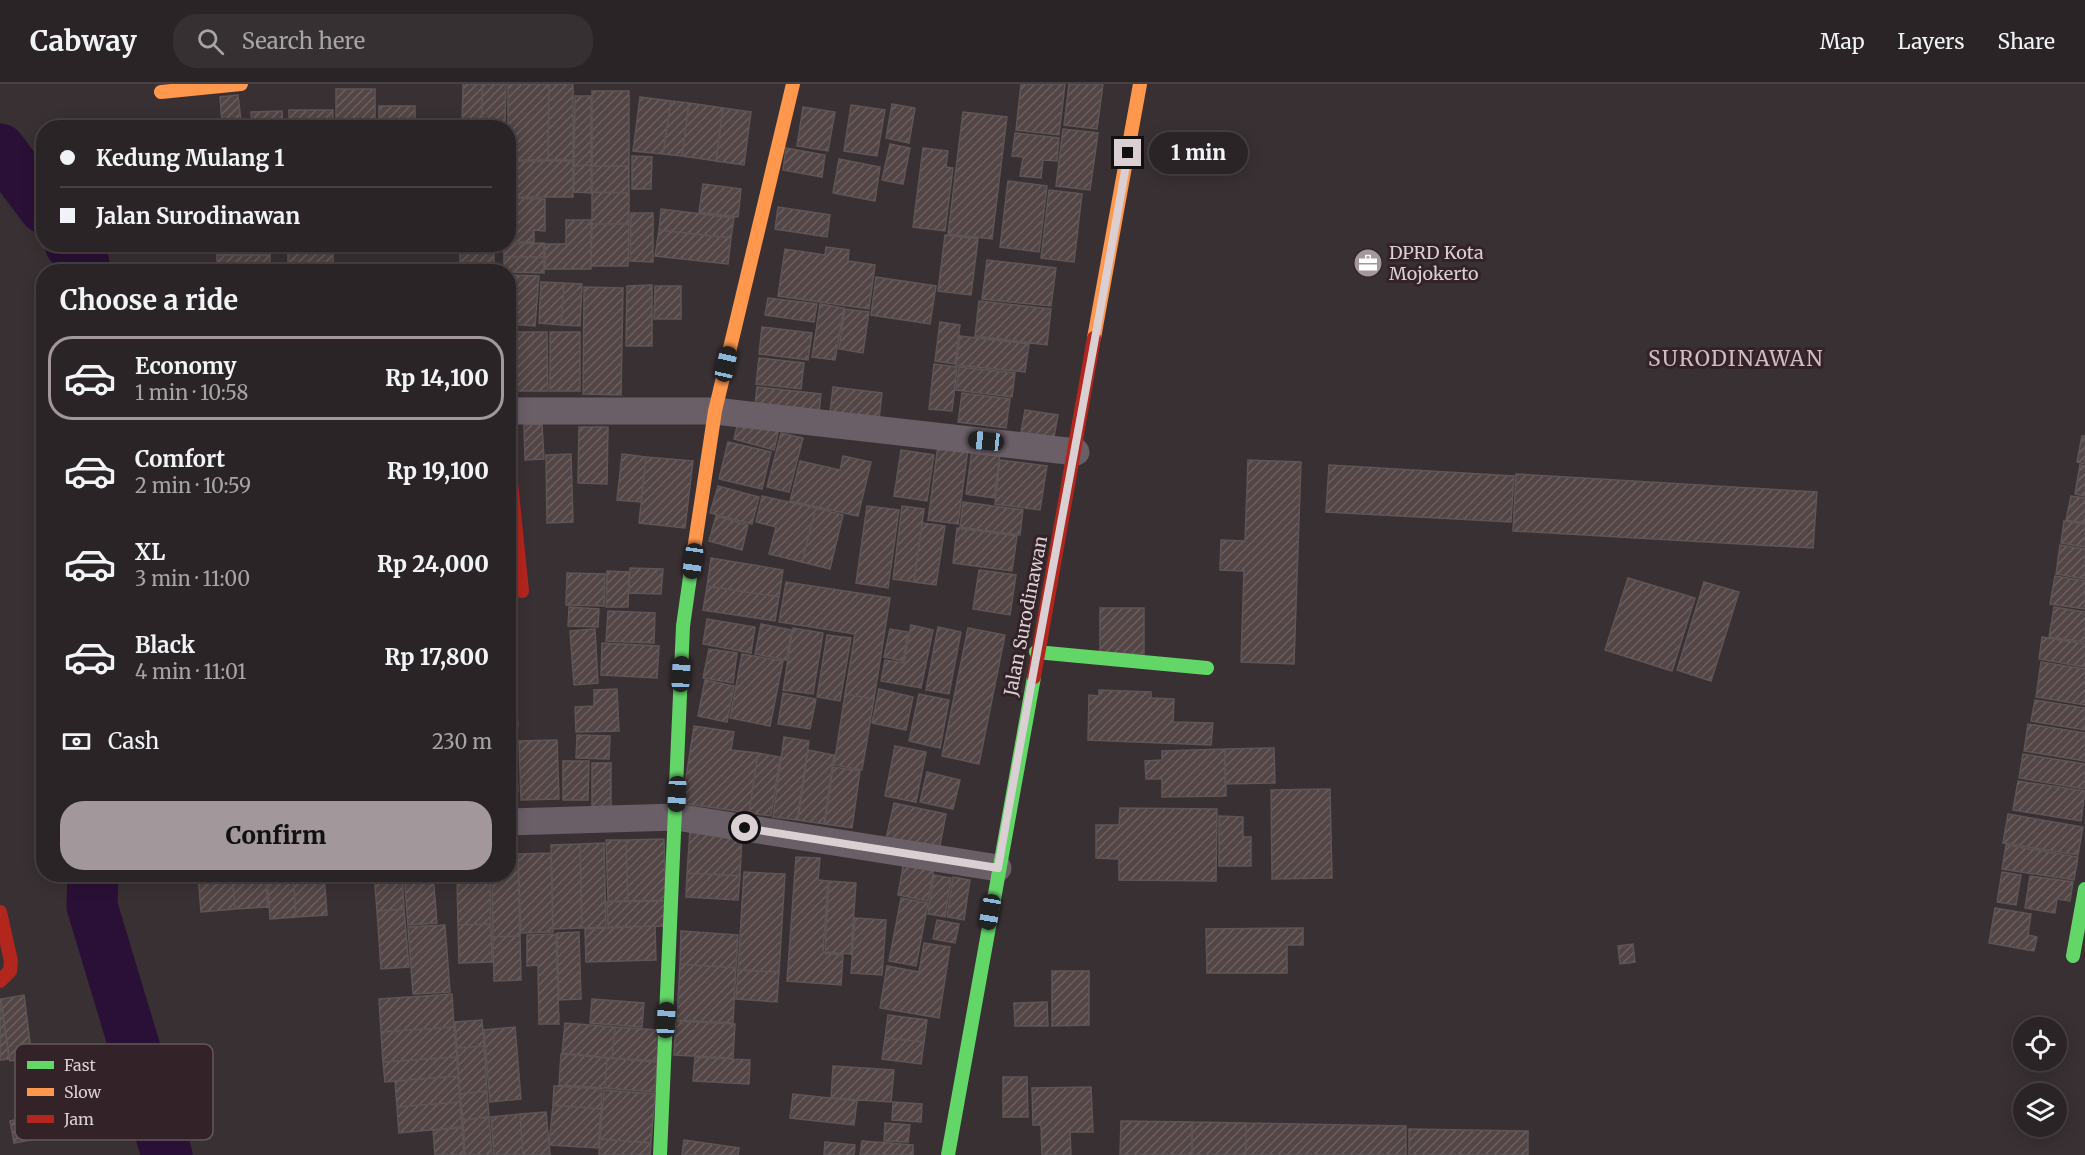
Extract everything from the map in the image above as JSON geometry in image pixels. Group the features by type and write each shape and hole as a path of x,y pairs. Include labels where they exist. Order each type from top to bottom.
{"street":[{"path":"160,92 241,84"},
{"path":"660,1155 683,626 715,411 793,84"},
{"name":"Jalan Surodinawan","path":"948,1155 1036,652 1076,452 1140,84"},
{"path":"516,411 715,411 1076,452"},
{"path":"516,532 522,591"},
{"path":"1036,652 1207,668"},
{"path":"516,822 676,818 998,868"},
{"path":"2073,956 2085,889"},
{"path":"0,912 11,961 10,971 0,981"}],"building":[{"path":"463,84 482,84 482,120 462,120"},
{"path":"482,84 506,84 505,120 482,120"},
{"path":"508,84 549,84 548,160 516,160 516,120 508,120"},
{"path":"549,84 573,84 573,160 548,160"},
{"path":"1021,84 1065,84 1059,135 1016,130"},
{"path":"1069,84 1103,84 1097,129 1064,125"},
{"path":"336,89 375,89 375,120 336,120"},
{"path":"592,91 629,91 629,166 592,166"},
{"path":"238,95 241,120 222,120 220,97"},
{"path":"575,96 591,96 591,165 574,166"},
{"path":"640,97 671,101 663,154 633,151"},
{"path":"671,101 689,103 682,156 663,154"},
{"path":"689,103 723,108 716,161 682,156"},
{"path":"892,104 915,108 909,143 886,138"},
{"path":"851,105 885,110 877,156 844,151"},
{"path":"379,106 415,106 415,120 379,120"},
{"path":"803,107 835,112 828,151 797,146"},
{"path":"723,108 751,112 744,165 716,161"},
{"path":"289,110 333,110 333,120 289,120"},
{"path":"282,111 283,120 252,120 251,112"},
{"path":"963,112 1007,117 992,239 948,234"},
{"path":"1063,129 1098,133 1090,190 1056,186"},
{"path":"1015,133 1059,138 1057,161 1043,160 1041,178 1020,176 1023,157 1012,156"},
{"path":"890,144 910,148 903,184 882,180"},
{"path":"786,148 825,155 822,177 783,170"},
{"path":"923,148 948,151 946,167 953,168 945,231 913,227"},
{"path":"632,156 652,157 651,189 632,189"},
{"path":"839,159 880,167 875,201 833,193"},
{"path":"516,161 573,161 573,197 516,197"},
{"path":"591,165 591,193 574,192 574,166"},
{"path":"592,166 629,166 629,193 592,192"},
{"path":"1008,181 1047,186 1039,252 1000,247"},
{"path":"703,184 741,189 738,217 699,212"},
{"path":"1049,190 1082,194 1074,262 1041,258"},
{"path":"592,192 629,193 629,224 592,224"},
{"path":"516,198 545,199 545,231 534,230 534,242 516,242"},
{"path":"778,207 830,215 827,237 775,229"},
{"path":"661,209 734,218 731,238 659,230"},
{"path":"631,213 653,213 653,262 630,261"},
{"path":"566,220 591,220 591,269 545,269 545,244 566,244"},
{"path":"592,224 629,224 628,266 591,266"},
{"path":"659,230 731,238 728,264 655,256"},
{"path":"945,235 978,239 971,295 938,291"},
{"path":"544,243 544,257 504,257 504,252 516,252 516,244"},
{"path":"826,247 849,250 848,261 875,265 869,309 778,296 785,249 825,255"},
{"path":"217,252 270,252 270,255 217,255"},
{"path":"288,252 333,252 333,264 288,264"},
{"path":"460,252 494,253 494,264 460,264"},
{"path":"217,255 270,255 270,264 217,264"},
{"path":"504,257 544,257 544,273 516,272 516,264 504,264"},
{"path":"987,260 1056,268 1051,306 982,299"},
{"path":"516,275 539,276 535,326 516,325"},
{"path":"876,277 936,286 930,324 871,315"},
{"path":"541,282 564,283 561,325 539,323"},
{"path":"564,283 582,284 580,326 561,325"},
{"path":"652,285 652,346 626,346 627,286"},
{"path":"655,286 681,286 681,319 654,319"},
{"path":"584,287 623,288 621,395 583,394"},
{"path":"768,298 817,304 814,322 765,315"},
{"path":"979,301 1051,309 1047,345 975,336"},
{"path":"820,304 844,308 835,360 812,357"},
{"path":"845,309 869,312 863,353 839,349"},
{"path":"940,322 960,325 955,364 935,361"},
{"path":"762,327 812,333 808,360 759,354"},
{"path":"516,332 547,332 548,391 516,391"},
{"path":"550,332 580,332 580,391 550,391"},
{"path":"960,336 1029,344 1025,372 956,365"},
{"path":"759,358 804,363 801,389 756,384"},
{"path":"934,364 957,367 952,411 929,409"},
{"path":"959,367 1015,373 1012,397 956,390"},
{"path":"757,387 821,394 818,421 754,414"},
{"path":"833,387 882,393 878,428 829,421"},
{"path":"962,393 1010,399 1006,428 958,422"},
{"path":"1025,410 1058,415 1054,437 1021,432"},
{"path":"739,418 779,428 774,450 734,439"},
{"path":"542,424 544,459 525,460 524,425"},
{"path":"579,427 608,427 607,484 578,483"},
{"path":"781,433 803,438 789,492 767,487"},
{"path":"2082,436 2085,436 2085,464 2077,462"},
{"path":"728,442 771,452 762,489 719,479"},
{"path":"938,445 968,449 958,524 928,520"},
{"path":"972,449 1000,453 994,498 966,494"},
{"path":"901,450 934,455 927,501 894,496"},
{"path":"571,454 573,522 547,523 546,455"},
{"path":"622,454 646,457 641,502 617,500"},
{"path":"843,456 871,462 858,516 790,501 800,461 840,470"},
{"path":"646,457 693,461 685,528 639,523"},
{"path":"1000,460 1047,466 1040,510 995,504"},
{"path":"1248,460 1301,462 1294,664 1241,662 1244,571 1220,570 1221,540 1245,541"},
{"path":"1329,465 1514,476 1511,522 1326,512"},
{"path":"2080,465 2085,466 2085,496 2075,494"},
{"path":"1516,474 1817,492 1813,548 1513,531"},
{"path":"718,486 759,497 752,524 710,513"},
{"path":"762,496 816,508 802,562 769,554 776,527 756,522"},
{"path":"2071,496 2085,498 2085,523 2066,520"},
{"path":"963,502 1023,510 1020,535 960,527"},
{"path":"867,506 899,510 888,588 856,583"},
{"path":"902,506 924,509 914,582 893,579"},
{"path":"816,508 843,515 830,569 802,562"},
{"path":"716,516 748,525 742,550 709,541"},
{"path":"2064,521 2085,524 2085,547 2061,543"},
{"path":"922,523 945,526 936,585 914,582"},
{"path":"957,528 1017,536 1012,571 953,563"},
{"path":"2060,545 2085,549 2085,579 2056,574"},
{"path":"711,558 783,570 779,597 707,586"},
{"path":"630,568 663,569 661,594 629,593"},
{"path":"979,570 1016,575 1010,615 973,609"},
{"path":"607,571 629,572 628,607 606,607"},
{"path":"567,573 605,574 604,606 566,605"},
{"path":"2055,576 2085,581 2085,609 2050,604"},
{"path":"1628,578 1695,598 1672,671 1605,650"},
{"path":"786,582 890,598 874,699 845,694 855,634 779,622"},
{"path":"1704,582 1739,592 1711,681 1677,670"},
{"path":"707,586 779,597 775,621 703,610"},
{"path":"569,607 599,609 598,627 568,626"},
{"path":"2054,607 2085,612 2085,642 2049,637"},
{"path":"1100,608 1144,608 1144,654 1100,653"},
{"path":"608,611 655,613 654,643 606,641"},
{"path":"707,619 755,627 751,653 703,644"},
{"path":"761,624 792,630 786,660 755,654"},
{"path":"911,625 933,630 921,688 881,681 885,660 904,663"},
{"path":"938,627 961,632 949,694 926,690"},
{"path":"793,628 823,633 813,694 783,690"},
{"path":"968,628 1005,635 979,764 942,756"},
{"path":"595,629 598,683 574,685 570,631"},
{"path":"890,629 908,632 903,661 884,657"},
{"path":"827,635 851,638 840,701 817,697"},
{"path":"2042,637 2085,644 2085,667 2039,659"},
{"path":"602,643 659,646 657,678 601,675"},
{"path":"709,649 737,653 733,683 703,678"},
{"path":"742,654 783,661 770,726 730,718"},
{"path":"2041,662 2085,669 2085,705 2036,697"},
{"path":"705,680 734,686 727,722 698,716"},
{"path":"617,689 619,731 576,732 575,707 594,706 594,690"},
{"path":"879,689 913,697 906,730 872,723"},
{"path":"1099,690 1151,692 1151,698 1174,699 1173,722 1213,723 1211,745 1088,740 1089,695 1099,696"},
{"path":"783,693 816,699 810,729 778,724"},
{"path":"845,694 874,699 862,770 834,765"},
{"path":"919,694 949,700 940,748 909,741"},
{"path":"516,700 518,726 516,726"},
{"path":"2035,700 2085,708 2085,730 2031,721"},
{"path":"2028,724 2085,733 2085,761 2024,751"},
{"path":"694,726 734,732 731,750 758,753 749,813 682,803"},
{"path":"577,735 610,736 609,759 576,758"},
{"path":"784,737 809,741 797,820 773,817"},
{"path":"557,740 559,799 521,800 519,741"},
{"path":"895,746 926,752 916,802 885,796"},
{"path":"1274,748 1275,783 1225,784 1225,749"},
{"path":"1225,749 1226,796 1162,797 1162,779 1146,779 1145,761 1162,760 1162,751"},
{"path":"808,750 834,755 824,824 798,820"},
{"path":"758,753 780,757 771,816 749,813"},
{"path":"2023,754 2085,764 2085,789 2019,778"},
{"path":"516,760 518,791 516,791"},
{"path":"563,761 589,761 588,800 563,800"},
{"path":"592,763 611,763 611,815 592,815"},
{"path":"833,767 860,771 852,828 825,824"},
{"path":"927,772 960,780 953,809 920,802"},
{"path":"2018,781 2085,791 2081,821 2013,810"},
{"path":"1330,789 1332,878 1272,879 1271,790"},
{"path":"894,803 946,814 939,850 886,839"},
{"path":"1120,808 1217,809 1216,881 1119,880 1119,859 1096,858 1096,825 1119,825"},
{"path":"2008,814 2083,827 2078,855 2003,843"},
{"path":"1219,816 1243,817 1243,837 1251,837 1251,866 1219,866"},
{"path":"690,831 742,834 740,876 687,873"},
{"path":"664,839 666,900 628,901 626,840"},
{"path":"606,840 626,840 628,901 608,901"},
{"path":"604,843 606,927 582,928 580,844"},
{"path":"580,844 582,928 553,929 551,845"},
{"path":"2006,845 2078,857 2074,880 2002,869"},
{"path":"551,853 553,932 521,933 518,854"},
{"path":"796,857 820,858 818,880 828,881 823,953 843,955 841,985 787,981"},
{"path":"516,859 518,859 520,936 493,937 492,882 516,882"},
{"path":"904,861 934,867 928,901 898,895"},
{"path":"744,872 785,874 779,972 738,970"},
{"path":"2002,872 2021,875 2016,905 1997,902"},
{"path":"687,873 740,876 738,900 686,897"},
{"path":"934,875 951,878 945,917 928,914"},
{"path":"2030,876 2073,882 2070,901 2057,899 2055,913 2025,908"},
{"path":"953,877 970,880 964,920 947,917"},
{"path":"829,881 856,883 851,954 825,952"},
{"path":"199,882 233,882 235,909 201,912"},
{"path":"233,882 266,882 268,907 235,909"},
{"path":"268,882 294,882 296,917 270,919"},
{"path":"294,882 325,882 327,915 296,917"},
{"path":"375,882 402,882 404,909 377,911"},
{"path":"405,882 434,882 437,923 408,925"},
{"path":"457,882 490,882 491,924 458,925"},
{"path":"901,898 928,903 916,966 889,961"},
{"path":"666,901 666,926 608,927 607,902"},
{"path":"1995,908 2031,914 2028,935 2037,937 2034,951 1989,943"},
{"path":"404,909 409,967 381,969 377,911"},
{"path":"855,918 886,920 882,975 851,973"},
{"path":"937,920 959,924 955,943 933,939"},
{"path":"491,924 492,962 459,963 458,925"},
{"path":"445,925 450,992 413,994 408,927"},
{"path":"655,926 656,960 586,962 585,929"},
{"path":"1303,928 1303,945 1287,945 1287,973 1207,973 1206,929"},
{"path":"681,931 738,935 736,968 680,964"},
{"path":"579,932 581,999 559,1000 557,933"},
{"path":"556,934 559,1024 539,1024 538,965 527,966 527,935"},
{"path":"520,936 521,980 494,981 493,937"},
{"path":"924,943 950,947 939,1018 880,1008 887,966 919,972"},
{"path":"1633,944 1635,962 1620,964 1618,946"},
{"path":"680,964 736,968 733,1023 677,1020"},
{"path":"738,970 779,972 777,1002 736,999"},
{"path":"1052,971 1089,971 1089,1025 1052,1026"},
{"path":"452,994 454,1027 381,1032 379,999"},
{"path":"24,995 30,1044 15,1044 15,1060 10,1061 1,999"},
{"path":"0,999 9,1059 0,1060"},
{"path":"592,999 644,1003 642,1027 590,1023"},
{"path":"1047,1002 1048,1026 1015,1026 1014,1003"},
{"path":"888,1015 927,1020 924,1042 885,1038"},
{"path":"482,1020 484,1046 457,1048 455,1022"},
{"path":"676,1021 735,1024 733,1058 674,1055"},
{"path":"565,1023 615,1027 612,1058 562,1053"},
{"path":"454,1027 457,1057 383,1062 381,1032"},
{"path":"515,1027 521,1099 490,1102 484,1030"},
{"path":"615,1027 659,1030 657,1061 612,1058"},
{"path":"885,1038 924,1042 921,1064 882,1059"},
{"path":"484,1046 487,1091 460,1094 457,1048"},
{"path":"561,1054 607,1058 605,1088 559,1085"},
{"path":"457,1057 458,1076 385,1082 383,1062"},
{"path":"695,1057 750,1060 749,1084 693,1081"},
{"path":"607,1058 657,1062 655,1092 605,1088"},
{"path":"833,1066 894,1070 891,1102 831,1098"},
{"path":"458,1076 460,1102 397,1107 395,1081"},
{"path":"1003,1077 1027,1077 1028,1117 1003,1117"},
{"path":"554,1086 602,1089 601,1109 553,1105"},
{"path":"1091,1087 1093,1132 1070,1132 1071,1155 1042,1155 1041,1125 1033,1125 1032,1088"},
{"path":"604,1090 655,1094 651,1143 600,1139"},
{"path":"487,1091 489,1117 463,1120 460,1094"},
{"path":"793,1094 857,1101 854,1125 790,1118"},
{"path":"460,1102 462,1127 399,1133 397,1107"},
{"path":"893,1102 922,1104 921,1122 892,1120"},
{"path":"553,1105 601,1109 598,1148 549,1145"},
{"path":"546,1112 550,1155 523,1155 520,1114"},
{"path":"520,1114 523,1155 494,1155 491,1117"},
{"path":"489,1117 492,1155 465,1155 463,1120"},
{"path":"15,1120 15,1140 30,1140 14,1143 10,1121"},
{"path":"1121,1121 1192,1122 1192,1155 1120,1155"},
{"path":"1192,1122 1246,1123 1246,1155 1192,1155"},
{"path":"885,1123 910,1125 908,1142 884,1141"},
{"path":"1246,1123 1406,1126 1406,1155 1246,1155"},
{"path":"462,1128 464,1155 435,1155 433,1130"},
{"path":"1409,1129 1528,1131 1528,1155 1409,1155"},
{"path":"600,1139 651,1143 650,1155 599,1155"},
{"path":"684,1140 739,1148 738,1155 682,1155"},
{"path":"862,1141 913,1145 913,1155 860,1155"},
{"path":"825,1142 855,1145 854,1155 824,1155"}],"waterway":[{"path":"0,149 36,197"},
{"path":"76,252 84,264"},
{"path":"93,882 92,906 134,1044"},
{"path":"162,1140 167,1155"}],"traffic: fast":[{"path":"660,1155 683,626 692,563"},
{"path":"1036,652 1207,668"},
{"path":"948,1155 1034,677"},
{"path":"2073,956 2085,889"}],"traffic: slow":[{"path":"161,92 241,84"},
{"path":"692,563 715,411 793,84"},
{"path":"1094,338 1140,84"}],"traffic: jam":[{"path":"1034,677 1094,338"},
{"path":"516,532 522,591"},
{"path":"0,912 11,961 10,971 0,981"}],"place":[{"name":"DPRD Kota Mojokerto","path":"1368,263"}],"district":[{"name":"SURODINAWAN","path":"1736,359"}],"route":[{"path":"745,828 998,868 1036,652 1076,452 1128,153"}]}
